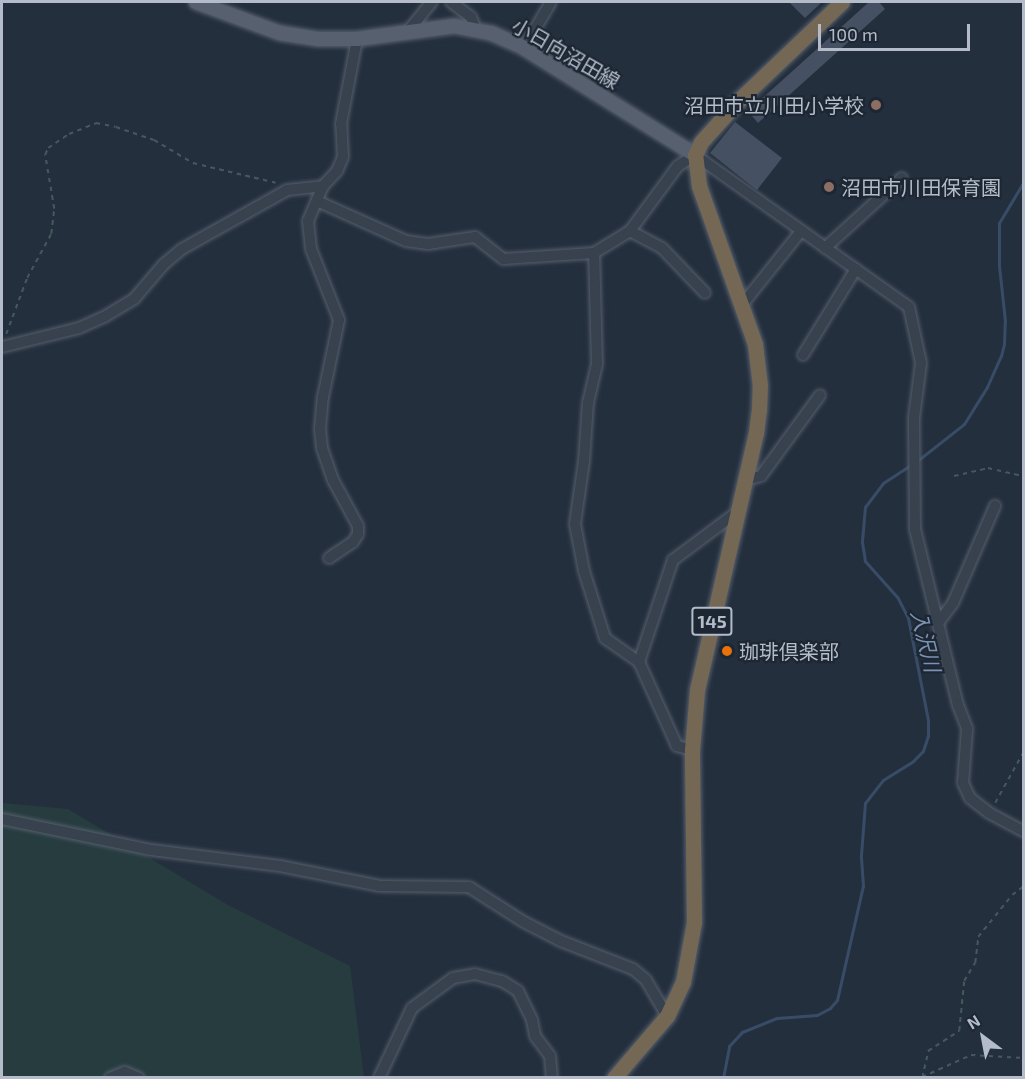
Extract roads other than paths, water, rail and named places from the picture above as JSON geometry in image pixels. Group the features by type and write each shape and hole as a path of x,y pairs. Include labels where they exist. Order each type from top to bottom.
{"highway":[{"path":"695,155 701,142 740,100 842,2"},
{"name":"145","path":"614,1077 667,1016 683,982 694,922 692,750 697,690 756,433 760,386 755,344 699,186 695,155"}],"main road":[{"name":"小日向沼田線","path":"196,2 280,33 319,39 357,39 409,30 454,26 475,28 524,48 695,155"}],"street":[{"path":"409,30 432,2"},
{"path":"451,2 471,17 475,28"},
{"path":"524,48 551,2"},
{"path":"328,558 353,542 358,534 358,526 333,480 322,448 320,429 323,397 339,320 311,249 308,221 323,186 338,171 343,157 341,124 357,39"},
{"path":"317,201 406,241 428,244 475,237 503,258 594,253 630,231 678,166 695,155 909,307 921,363 914,418 915,530 958,705 967,729 963,783 970,798 989,813 1023,831"},
{"path":"825,248 902,177"},
{"path":"2,347 79,328 104,317 134,299 164,264 182,249 287,190 323,186"},
{"path":"630,231 662,248 705,293"},
{"path":"742,305 801,231"},
{"path":"594,253 597,364 588,403 584,461 575,524 584,571 606,638 639,662 677,746 692,750"},
{"path":"803,355 856,269"},
{"path":"744,480 761,476 820,395"},
{"path":"938,623 953,603 995,506"},
{"path":"639,662 673,560 736,513"},
{"path":"2,819 152,850 280,866 380,886 469,887 533,927 633,969 646,980 667,1016"},
{"path":"379,1077 412,1008 453,978 475,975 502,981 518,991 532,1020 535,1036 550,1056 552,1077"},
{"path":"110,1077 125,1072 139,1077"}],"waterway":[{"name":"入沢川","path":"917,461 964,424 987,387 1001,356 1005,321 999,266 999,223 1024,181"},
{"name":"入沢川","path":"723,1078 729,1046 742,1032 777,1018 817,1015 830,1008 837,1000 863,886 861,855 865,803 883,780 913,761 923,751 928,736 928,720 908,618 898,598 865,561 862,541 865,507 883,483 911,465"}],"place":[{"name":"沼田市立川田小学校","path":"876,105"},
{"name":"沼田市川田保育園","path":"829,187"},
{"name":"珈琲倶楽部","path":"727,651"}]}
